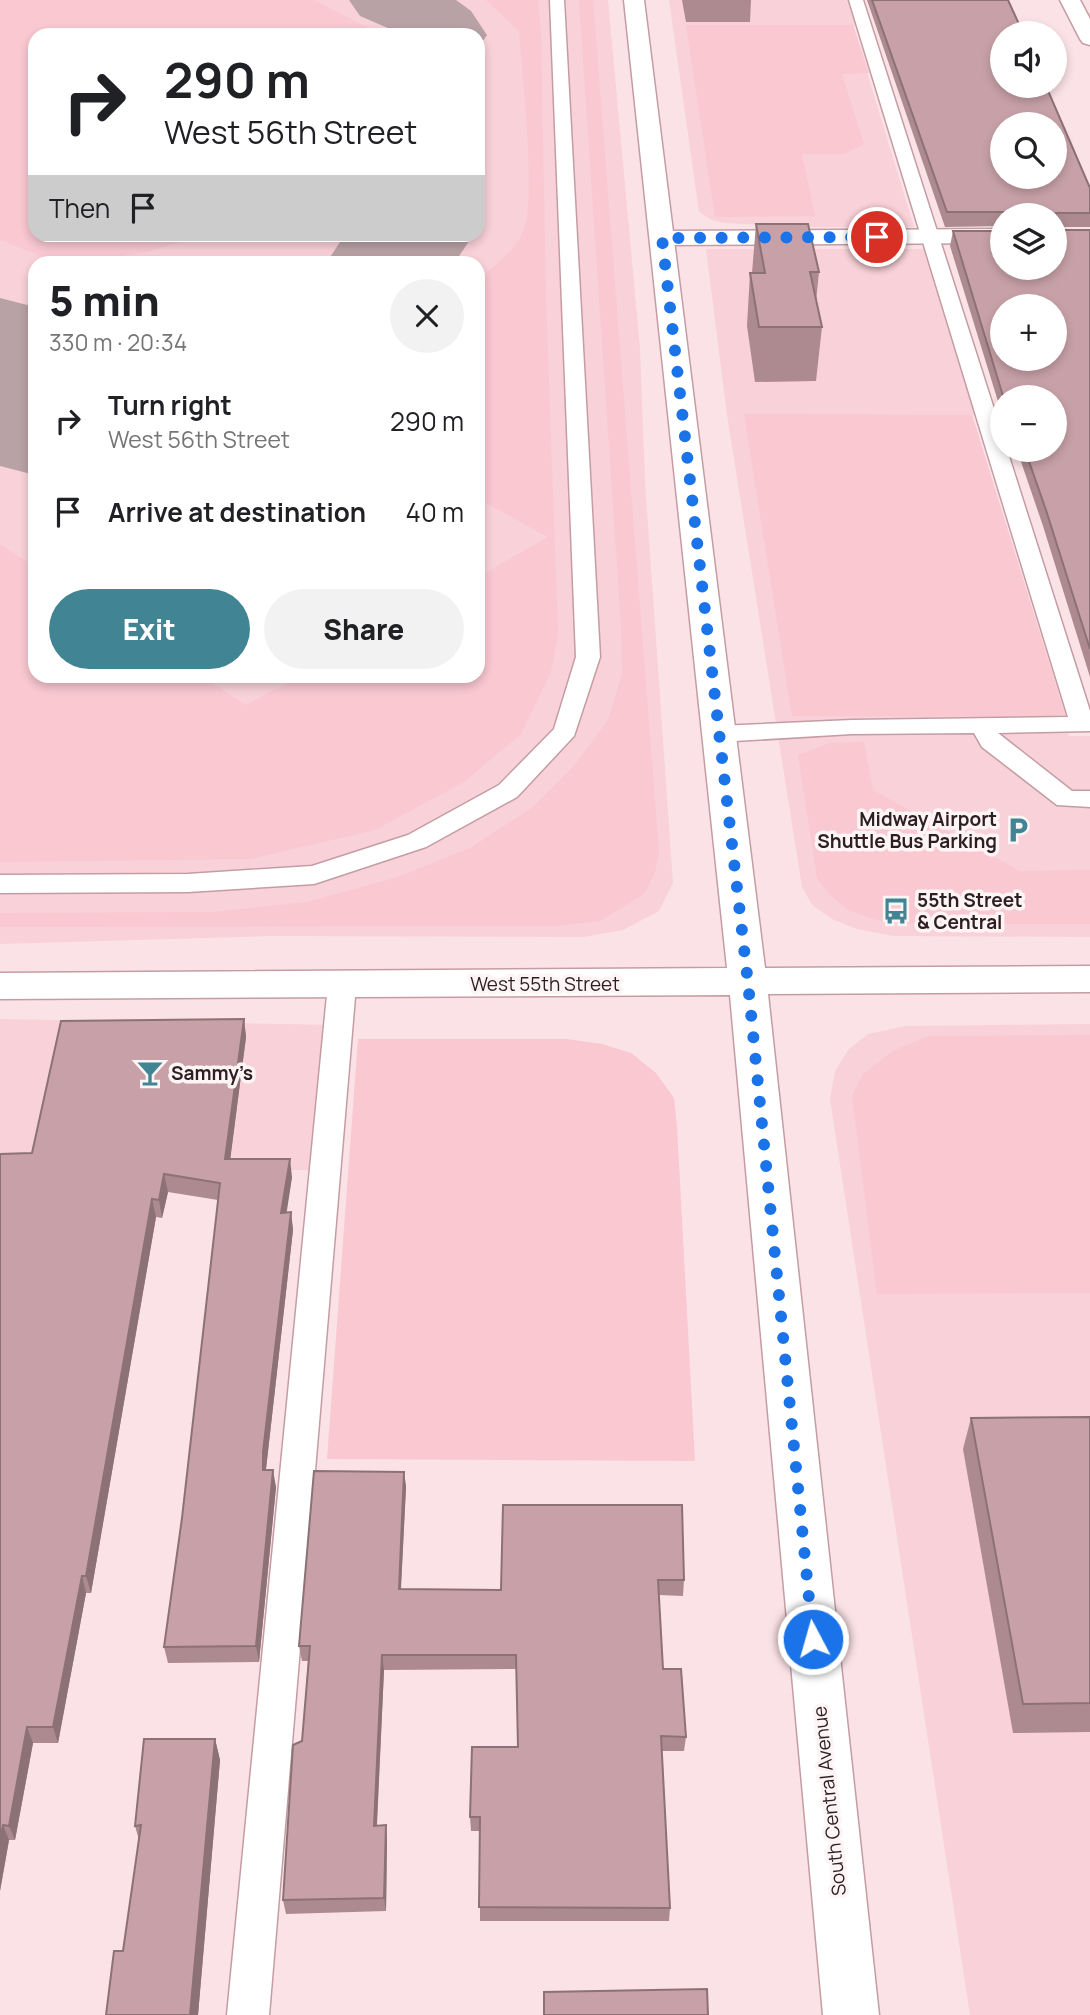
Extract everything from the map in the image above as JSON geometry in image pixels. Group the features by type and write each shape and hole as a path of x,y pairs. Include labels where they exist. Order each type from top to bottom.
{"main road":[{"name":"South Central Avenue","path":"634,0 748,983 851,2015"},
{"path":"1070,0 1090,39"},
{"path":"662,238 990,236"},
{"name":"West 55th Street","path":"0,986 1090,979"}],"lane":[{"path":"0,884 188,883 314,875 417,841 508,791 565,731 588,657 557,0"},
{"path":"719,734 852,727 1086,724 856,0"},
{"path":"982,726 990,742 1066,799 1090,799"},
{"path":"247,2015 342,985"}],"shaded area":[{"path":"0,0 608,0 640,348 645,482 673,883 659,911 623,930 584,937 273,936 0,944"},
{"path":"0,0 314,0 368,28 28,28 28,242 180,242 122,256 41,256 0,240"},
{"path":"486,0 538,0 541,34 546,298 558,634 551,672 521,734 464,782 375,830 251,859 0,862 0,544 28,562 28,683 212,683 246,705 287,683 485,683 485,573 548,537 485,503 485,273 504,258 523,232 529,193 519,31"},
{"path":"579,0 593,0 659,852 655,873 644,894 600,921 557,926 0,927 0,913 214,912 307,902 398,877 472,847 533,807 574,766 608,720 622,674 621,625"},
{"path":"669,0 856,0 863,25 853,26 914,227 802,227 725,223 712,220 699,212"},
{"path":"686,25 853,25 869,73 842,74 864,144 844,154 802,154 815,216 715,217"},
{"path":"706,249 935,249 987,415 972,415 1066,717 1069,736 1090,736 1090,937 894,936 857,929 832,919 812,905 802,887 727,415"},
{"path":"744,414 972,415 1066,717 792,716"},
{"path":"864,742 873,790 1020,871 1090,870 1090,924 918,924 880,921 850,911 830,895 817,878 798,755 830,743"},
{"path":"0,1019 338,1025 325,1170 0,1170"},
{"path":"1090,1024 1090,2015 970,2015 830,1099 835,1071 849,1049 868,1034 906,1026"},
{"path":"1090,1035 1090,1293 877,1294 852,1096 863,1074 893,1051 929,1036"},
{"path":"358,1039 567,1039 602,1044 631,1053 656,1073 674,1098 677,1127 695,1461 327,1459"}],"building":[{"path":"872,0 1008,0 1018,21 990,21 990,98 1051,98 1057,112 990,112 990,189 1067,189 1067,135 1090,188 1090,213 1067,213 1067,203 990,203 990,212 947,212"},
{"path":"756,224 808,224 819,272 810,272 822,327 759,327 750,273 765,273"},
{"path":"1067,230 1090,230 1090,649 1029,462 1067,462 1067,385 1000,385 995,371 1067,371 1067,294 990,294 990,353 953,231 990,231 990,280 1067,280"},
{"path":"244,1019 225,1159 290,1159 281,1213 291,1212 263,1452 263,1470 273,1470 256,1646 164,1647 182,1518 220,1183 164,1174 159,1200 152,1199 86,1576 82,1576 53,1727 27,1727 9,1826 3,1825 0,1840 0,1154 32,1153 61,1021"},
{"path":"1090,1417 1090,1703 1023,1704 971,1418"},
{"path":"314,1471 404,1472 399,1589 501,1590 503,1505 682,1505 684,1580 658,1580 663,1669 681,1669 686,1737 661,1736 670,1908 479,1907 480,1817 470,1817 472,1747 518,1747 516,1655 382,1655 374,1826 386,1825 384,1898 283,1900 293,1745 302,1741 310,1646 299,1646"},
{"path":"144,1739 215,1739 190,2015 106,2015 114,1951 123,1951 141,1825 135,1826"},
{"path":"707,1989 708,2015 544,2015 544,1992"}],"taxiway":[{"path":"387,0 430,17 443,28"},
{"path":"387,256 417,242"},
{"path":"0,434 28,421"}],"runway":[{"path":"0,376 28,392"}],"place":[{"name":"Midway Airport Shuttle Bus Parking","path":"1018,830"},
{"name":"55th Street & Central","path":"896,911"},
{"name":"Sammy’s","path":"150,1073"}],"route":[{"path":"813,1639 748,983 662,238 877,237"}]}
